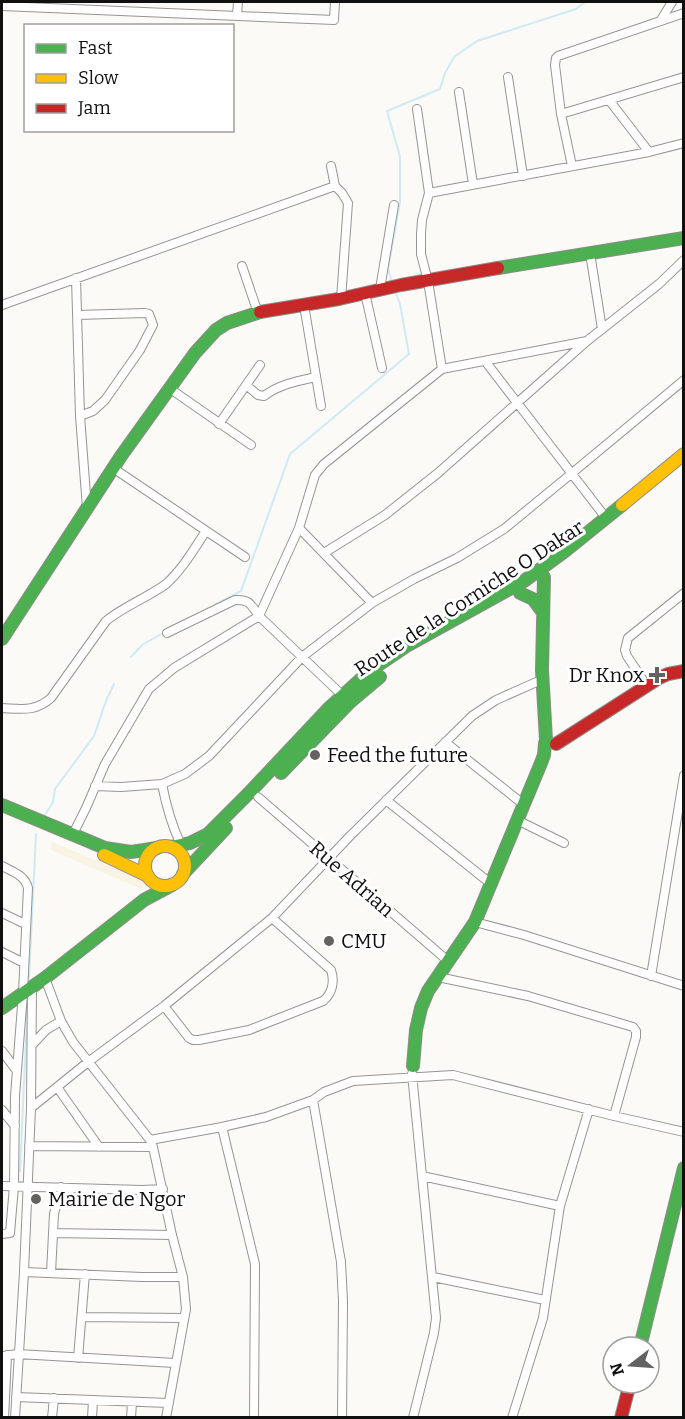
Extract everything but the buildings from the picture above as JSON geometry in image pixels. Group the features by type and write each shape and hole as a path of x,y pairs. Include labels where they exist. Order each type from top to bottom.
{"main road":[{"path":"2,639 113,468 169,388 217,329 229,322 258,313 402,285 684,238"},
{"name":"Route de la Corniche O Dakar","path":"176,846 198,840 215,827 342,695 372,670 405,647 526,579 574,546 684,454"},
{"name":"Route de la Corniche O Dakar","path":"183,874 349,703 375,681 397,664 452,630 520,593 544,577 587,546 684,465"},
{"path":"412,1071 416,1030 428,991 475,922 550,741 541,680 542,583 544,577"},
{"path":"520,593 529,595 542,610"},
{"path":"550,741 576,732 668,674 684,671"},
{"path":"2,805 105,848 127,853 140,853 164,846 176,846 185,867 179,881 144,900 45,978 2,1008"},
{"path":"2,813 112,859 160,886 172,885"},
{"path":"144,900 151,891 146,860 157,848"},
{"path":"643,1335 684,1168"},
{"path":"621,1418 627,1395"}],"street":[{"path":"237,16 238,2"},
{"path":"2,6 95,6 334,20 335,2"},
{"path":"662,20 672,2"},
{"path":"573,166 561,114 555,58 684,13"},
{"path":"508,77 523,176"},
{"path":"561,114 684,77"},
{"path":"459,92 473,184"},
{"path":"609,100 649,152"},
{"path":"417,109 429,193 422,220 422,254 442,369"},
{"path":"429,193 683,146"},
{"path":"331,166 335,186 348,203 340,298"},
{"path":"2,305 335,186"},
{"path":"382,289 394,206"},
{"path":"590,253 602,330"},
{"path":"324,553 393,509 438,473 587,341 659,284 684,260"},
{"path":"242,266 258,313"},
{"path":"76,278 80,416 87,509"},
{"path":"365,293 382,368"},
{"path":"304,305 321,406"},
{"path":"77,315 145,313 149,314 153,325 140,350 105,400 93,411 80,416"},
{"path":"73,834 105,764 149,689 174,668 260,616 299,528 312,483 319,469 442,369 587,341"},
{"path":"485,361 606,518"},
{"path":"219,424 260,364"},
{"path":"246,385 258,395 264,396 284,385 316,377"},
{"path":"95,786 162,784 185,774 209,756 302,657 372,603 504,529 684,380"},
{"path":"169,388 251,445"},
{"path":"113,468 245,557"},
{"path":"299,528 372,603"},
{"path":"2,708 37,708 51,698 106,621 171,579 206,531"},
{"path":"647,686 627,657 625,650 628,638 684,593"},
{"path":"167,633 235,600 244,599 342,695"},
{"path":"31,1108 88,1062 164,1006 272,918 386,800 472,716 489,703 541,680"},
{"path":"445,741 523,804"},
{"path":"651,976 684,775"},
{"path":"162,784 176,846"},
{"name":"Rue Adrian","path":"258,797 448,961"},
{"path":"386,800 490,883"},
{"path":"517,820 564,843"},
{"path":"2,866 23,877 28,888 24,963 32,1045 28,1186 15,1418"},
{"path":"2,913 25,924"},
{"path":"164,1006 189,1038 199,1040 249,1030 328,998 331,993 332,970 272,918"},
{"path":"475,922 524,935 684,986"},
{"path":"2,953 24,963"},
{"path":"438,977 528,996 633,1027 636,1037 614,1116"},
{"path":"45,978 61,1021 73,1042 152,1143 183,1277 186,1309 166,1418"},
{"path":"2,1234 10,1233 14,1186 17,1071 28,990"},
{"path":"32,1045 46,1030 61,1021"},
{"path":"2,1051 17,1071"},
{"path":"412,1071 436,1318 413,1418"},
{"path":"29,1146 99,1147 152,1143 266,1117 313,1100 324,1092 353,1081 412,1071 453,1075 684,1132"},
{"path":"57,1087 99,1147"},
{"path":"313,1100 341,1262 342,1418"},
{"path":"513,1418 543,1318 560,1206 589,1109"},
{"path":"2,1110 15,1126"},
{"path":"222,1127 255,1264 254,1418"},
{"path":"422,1176 560,1206"},
{"path":"2,1186 163,1189"},
{"path":"51,1273 54,1214 61,1187"},
{"path":"53,1233 172,1235"},
{"path":"24,1272 183,1277"},
{"path":"78,1358 85,1274"},
{"path":"433,1277 545,1300"},
{"path":"82,1317 184,1318"},
{"path":"4,1418 4,1355 176,1363"},
{"path":"16,1397 168,1403"},
{"path":"52,1418 54,1398"},
{"path":"92,1418 93,1400"},
{"path":"131,1418 132,1402"}],"shaded area":[{"path":"52,842 142,880 146,885 141,889 51,850"}],"waterway":[{"path":"392,282 388,269 400,202 400,157 387,111 440,89 445,73 454,57 477,41 576,9 585,2"},
{"path":"215,605 241,591 290,454 409,354 400,304 395,290"},
{"path":"131,657 142,645 163,633"},
{"path":"45,815 53,802 55,789 94,736 114,684"},
{"path":"29,978 36,834"},
{"path":"20,1171 28,995"},
{"path":"8,1418 10,1379"}],"traffic: fast":[{"path":"498,268 684,238"},
{"path":"2,639 121,456 195,353 216,330 227,323 260,312"},
{"path":"171,847 190,843 208,834 328,709 371,670 408,645 524,581 622,505"},
{"path":"544,577 542,670 546,740"},
{"path":"520,593 533,599 542,611"},
{"path":"281,773 349,703 380,677"},
{"path":"413,1066 416,1030 421,1008 428,991 475,922 541,763 545,743"},
{"path":"2,805 105,848 131,852 157,848"},
{"path":"183,874 226,828"},
{"path":"2,1008 45,978 144,900 172,885"},
{"path":"643,1335 684,1168"}],"traffic: slow":[{"path":"622,505 684,454"},
{"path":"165,846 179,852 185,866 179,880 165,886 151,880 145,866 151,852 165,846"},
{"path":"104,855 148,876"}],"traffic: jam":[{"path":"260,312 498,268"},
{"path":"556,744 659,678 684,671"},
{"path":"621,1418 627,1395"}],"place":[{"name":"Dr Knox","path":"657,675"},
{"name":"Feed the future","path":"315,755"},
{"name":"CMU","path":"329,941"},
{"name":"Mairie de Ngor","path":"36,1199"}]}
